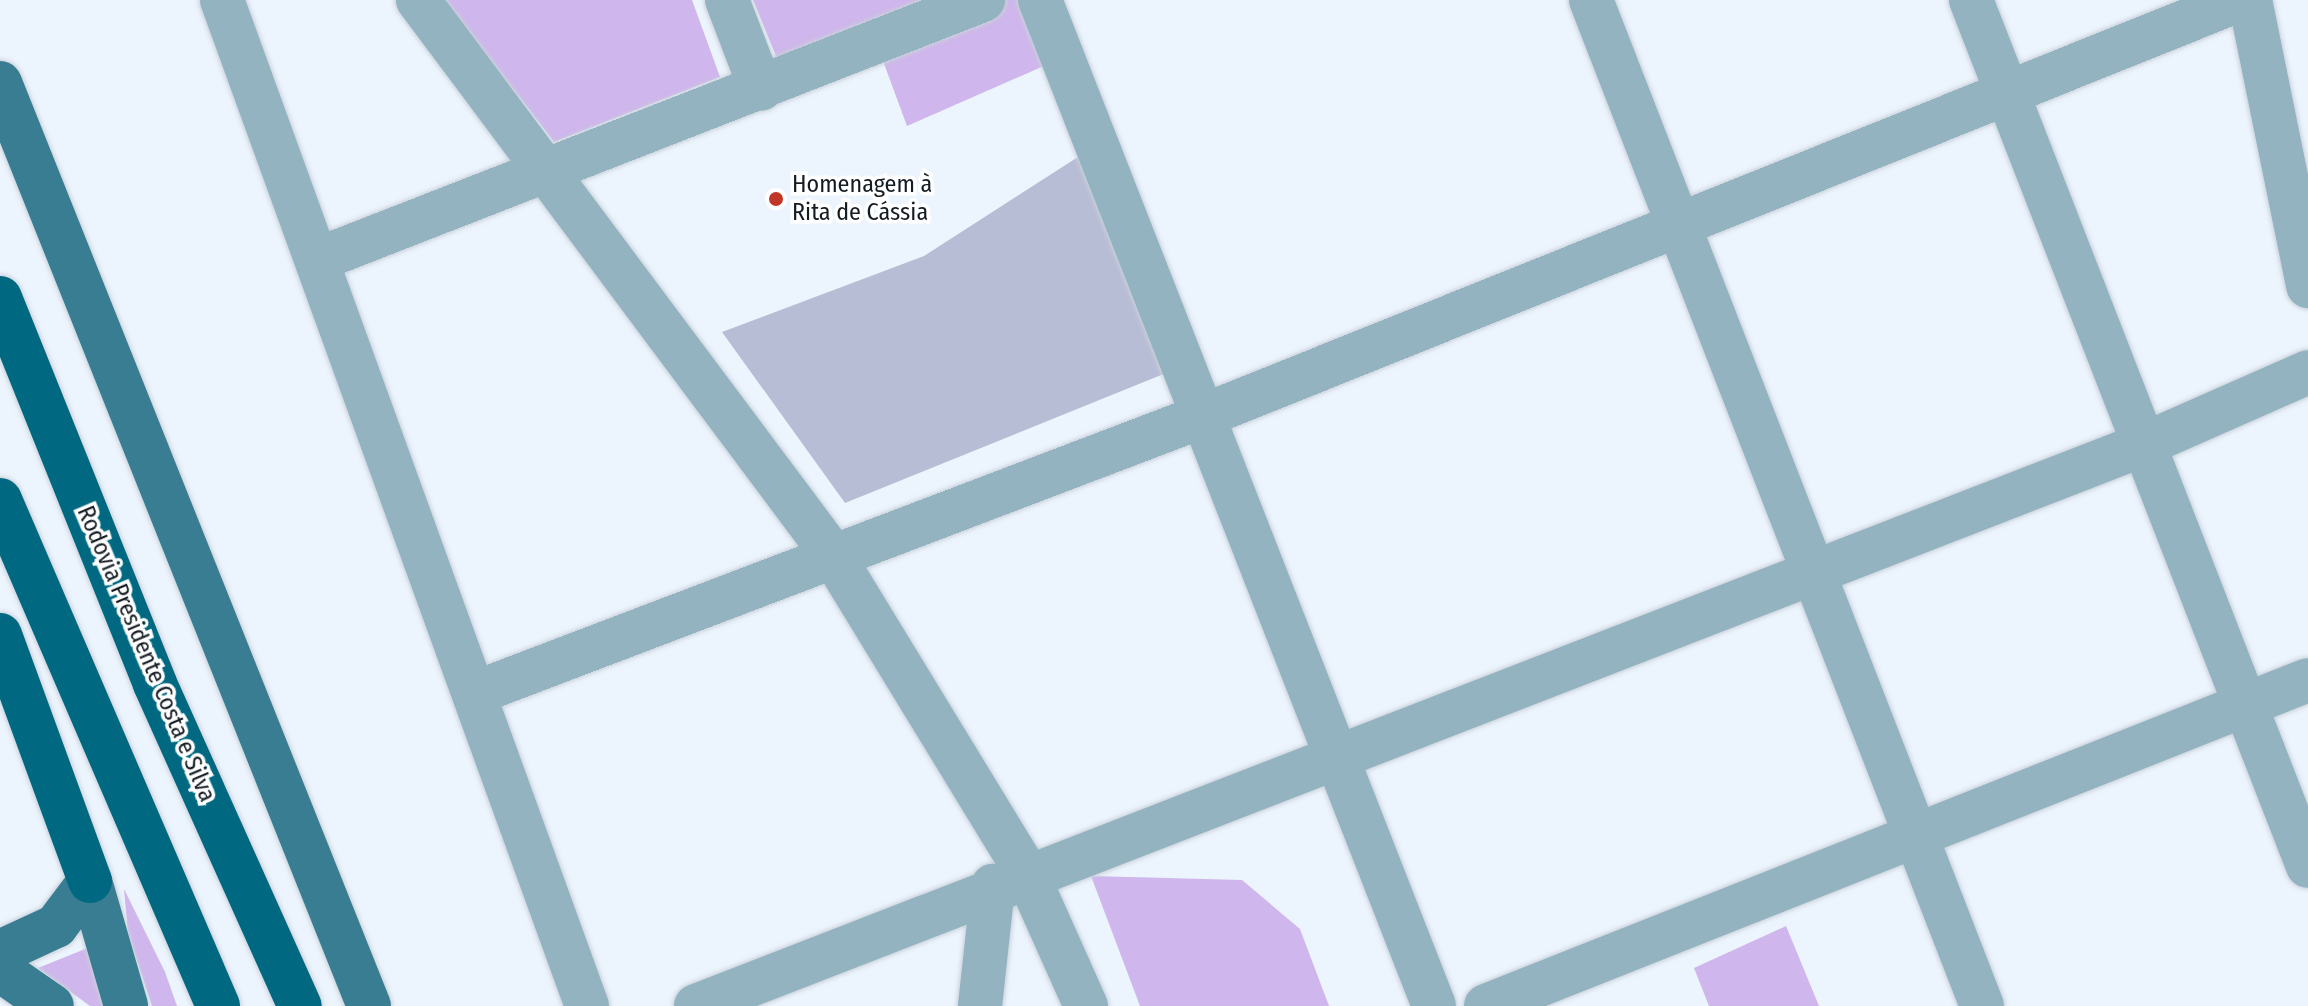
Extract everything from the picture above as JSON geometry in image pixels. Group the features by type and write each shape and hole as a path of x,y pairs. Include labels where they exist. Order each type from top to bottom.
{"highway":[{"name":"Rodovia Presidente Costa e Silva","path":"0,298 155,684 300,1006"},
{"path":"0,500 218,1006"},
{"path":"0,635 90,881"}],"main road":[{"path":"0,83 369,1006"},
{"path":"0,952 56,926 90,881"},
{"path":"90,881 126,1006"},
{"path":"0,970 52,1006"}],"street":[{"path":"222,0 319,259 587,1006"},
{"path":"418,0 545,177 832,554 1009,879 1086,1006"},
{"path":"727,0 761,89"},
{"path":"319,259 545,177 983,0"},
{"path":"1040,0 1434,1006"},
{"path":"1591,0 1982,1006"},
{"path":"1971,0 2003,93 2145,444 2308,866"},
{"path":"475,693 832,554 1203,416 2239,0"},
{"path":"2250,0 2308,286"},
{"path":"696,1006 1009,879 1337,758 2145,444 2308,372"},
{"path":"1486,1006 2308,680"},
{"path":"980,1006 1009,879"}],"shaded area":[{"path":"444,0 692,0 720,77 554,142"},
{"path":"753,0 922,0 778,61"},
{"path":"1003,0 1036,0 1055,61 907,126 879,50"},
{"path":"1091,876 1242,880 1300,929 1329,1006 1140,1006"},
{"path":"124,889 165,972 177,1006 152,1006 128,933"},
{"path":"1786,926 1819,1006 1709,1006 1694,968"},
{"path":"90,947 112,1006 90,1006 38,968"}],"building":[{"path":"1092,148 1176,369 845,503 722,332 924,256"}],"place":[{"name":"Homenagem à Rita de Cássia","path":"776,199"}]}
